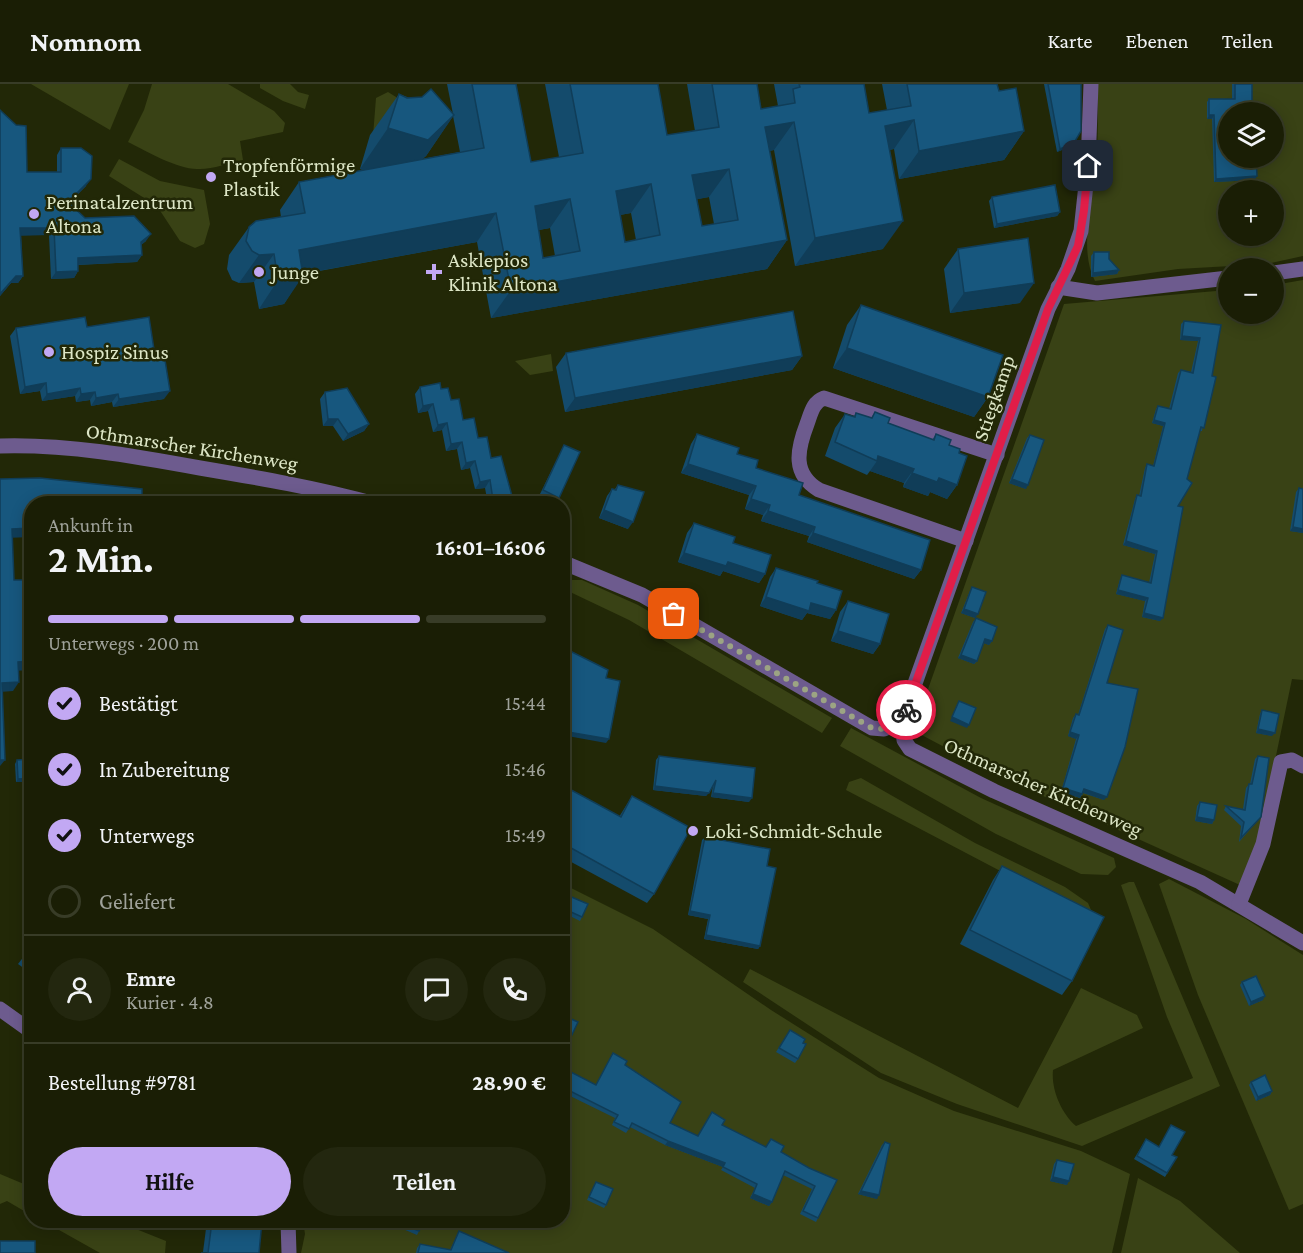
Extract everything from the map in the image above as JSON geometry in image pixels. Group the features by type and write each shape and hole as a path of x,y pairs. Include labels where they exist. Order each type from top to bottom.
{"street":[{"name":"Stiegkamp","path":"902,720 998,455 1028,364 1058,287 1078,246 1084,210 1091,84"},
{"path":"1284,272 1303,269"},
{"path":"1058,287 1096,293 1218,279"},
{"path":"966,542 819,490 809,484 799,465 797,455 802,436 814,405 818,400 824,398 998,455"},
{"name":"Othmarscher Kirchenweg","path":"0,446 32,445 155,459 277,481 341,496"},
{"path":"570,565 642,595 872,728 884,729 902,720"},
{"name":"Othmarscher Kirchenweg","path":"902,720 904,740 910,749 994,791 1143,856 1239,904 1303,943"},
{"path":"1239,904 1263,844 1281,762 1292,760 1303,766"},
{"path":"0,1009 24,1026"},
{"path":"288,1228 289,1253"}],"green space":[{"path":"31,84 129,84 110,130"},
{"path":"152,84 228,84 274,111 285,123 283,132 240,141 243,160 202,169 171,163 128,142 144,110"},
{"path":"260,84 290,84 298,92 309,95 305,109 283,101 260,88"},
{"path":"1098,84 1303,84 1303,256 1284,260 1284,258 1218,258 1218,267 1178,269 1095,281 1087,252 1087,236 1097,154"},
{"path":"388,92 396,97 404,122 373,136 376,98"},
{"path":"119,159 160,181 204,190 210,224 204,244 195,248 180,241 157,206 109,176"},
{"path":"1303,280 1303,680 1292,679 1258,842 1240,885 999,776 916,732 915,726 1064,304 1218,291 1218,324 1284,324 1284,283"},
{"path":"551,354 553,371 530,375 515,361"},
{"path":"570,580 582,580 638,605 832,718 822,733 629,620 570,592"},
{"path":"851,728 981,798 1114,858 1116,867 1108,875 1081,874 996,834 840,746"},
{"path":"861,778 975,843 1065,887 1088,903 1091,910 1088,917 846,790 849,782"},
{"path":"1169,879 1246,919 1303,955 1303,1204 1289,1210 1198,995 1159,884"},
{"path":"1134,882 1220,1086 1082,1146 957,1104 881,1073 743,982 750,969 1018,1108 1081,988 1137,1015 1143,1028 1053,1070 1058,1100 1076,1126 1193,1078 1167,1017 1121,885"},
{"path":"570,888 653,929 771,1010 879,1078 954,1111 1081,1151 1130,1174 1112,1253 301,1253 304,1228 570,1228"},
{"path":"0,1174 24,1184 24,1211 7,1201 0,1204"},
{"path":"1138,1178 1180,1201 1240,1253 1121,1253"},
{"path":"55,1228 134,1228 166,1241 165,1253 100,1253"}],"building":[{"path":"472,84 516,84 531,162 583,153 570,84 658,84 667,135 719,127 712,84 757,84 761,109 795,103 793,89 800,87 799,84 864,84 869,113 911,106 907,84 997,84 999,91 1016,88 1024,131 919,151 914,120 885,126 903,221 815,238 794,122 765,127 787,240 511,290 496,213 299,250 303,276 278,280 274,254 259,255 252,251 246,241 249,227 256,221 305,213 299,182 484,148","holes":["729,169 738,220 702,226 692,175","651,184 660,235 625,242 616,191","570,199 580,251 543,258 535,206"]},
{"path":"1048,84 1081,84 1081,131 1074,143 1060,149"},
{"path":"1235,84 1252,84 1252,102 1218,102 1218,168 1257,168 1257,176 1216,179 1214,115 1209,115 1209,99 1235,99"},
{"path":"431,89 454,115 428,140 388,128 399,94 407,98 422,97"},
{"name":"Perinatalzentrum Altona","path":"0,110 16,125 26,126 27,172 61,172 61,148 81,148 92,156 91,179 68,202 85,218 134,216 151,234 141,242 142,255 78,258 78,271 56,272 54,228 20,228 23,276 16,276 0,294"},
{"path":"1055,185 1060,212 997,224 992,197"},
{"path":"1028,238 1034,283 964,293 958,249"},
{"path":"1094,252 1109,252 1109,259 1119,270 1093,273"},
{"path":"861,305 1003,355 988,397 847,348"},
{"path":"793,311 802,356 575,398 566,353"},
{"path":"85,317 87,327 149,317 155,356 164,354 170,391 119,399 118,394 96,398 95,392 81,394 80,388 47,394 46,383 25,387 16,328"},
{"path":"1184,321 1221,325 1212,376 1216,377 1204,428 1201,427 1187,479 1192,483 1178,506 1183,507 1163,618 1144,613 1148,598 1118,590 1122,575 1151,583 1157,551 1126,541 1137,495 1141,496 1147,464 1154,466 1165,423 1154,420 1158,406 1171,409 1181,370 1193,373 1200,338 1182,336"},
{"path":"440,383 441,389 448,388 451,400 459,399 463,420 474,418 478,438 487,437 491,458 501,456 512,496 492,496 490,480 480,482 475,461 466,463 462,442 451,444 447,423 438,425 433,404 423,406 420,387"},
{"path":"347,388 369,424 348,434 338,419 328,419 325,392"},
{"path":"875,412 890,418 888,423 934,440 936,434 951,440 949,445 960,449 959,453 967,456 957,485 939,478 937,482 912,473 914,469 878,456 877,461 835,442 845,414 855,417 856,413 872,418"},
{"path":"697,434 739,448 737,454 758,460 756,468 803,483 799,495 930,540 921,570 813,533 815,527 768,511 770,505 751,499 756,486 688,464"},
{"path":"1030,435 1044,440 1028,485 1012,479"},
{"path":"564,445 580,452 560,496 543,490"},
{"path":"40,478 142,489 142,496 24,496 24,528 12,529 14,580 24,580 24,662 18,662 19,682 2,683 5,760 0,760 0,479"},
{"path":"618,485 644,492 633,522 604,510 612,489 616,490"},
{"path":"1299,488 1303,489 1303,529 1293,527"},
{"path":"694,523 735,537 733,543 771,555 765,574 728,562 726,566 684,553"},
{"path":"776,568 842,591 836,610 811,603 809,611 766,597"},
{"path":"972,587 986,592 978,614 964,609"},
{"path":"848,601 889,614 880,644 838,631"},
{"path":"976,618 997,627 992,641 985,639 977,661 961,655"},
{"path":"1108,625 1123,630 1107,683 1138,689 1125,747 1107,797 1084,789 1082,794 1063,788 1079,735 1070,732 1076,714 1079,715"},
{"path":"570,651 608,670 606,678 620,681 609,739 570,732"},
{"path":"959,701 976,708 969,725 952,717"},
{"path":"1262,710 1279,714 1275,733 1258,729"},
{"path":"659,756 755,768 752,798 713,793 716,780 709,793 655,786"},
{"path":"1258,756 1269,758 1261,817 1241,838 1244,822 1226,806 1245,810 1249,784 1252,784"},
{"path":"17,760 24,760 24,779 18,779"},
{"path":"570,789 621,817 632,796 691,828 654,894 570,847"},
{"path":"1200,802 1217,805 1214,820 1197,817"},
{"path":"705,837 770,849 767,866 776,868 760,946 706,935 710,915 690,911"},
{"path":"1002,866 1104,917 1072,981 970,930"},
{"path":"570,896 588,904 582,917 570,912"},
{"path":"1256,976 1265,996 1251,1002 1242,982"},
{"path":"570,1018 578,1022 570,1039"},
{"path":"790,1030 805,1039 803,1043 806,1044 798,1059 779,1048"},
{"path":"613,1053 627,1061 625,1065 681,1102 670,1123 698,1136 712,1112 725,1120 722,1125 766,1147 771,1139 784,1146 781,1152 837,1180 818,1218 803,1211 815,1186 785,1171 772,1202 753,1194 757,1184 723,1167 725,1163 668,1141 632,1123 629,1129 614,1122 618,1115 570,1091 570,1072 596,1085"},
{"path":"1265,1075 1272,1091 1258,1097 1251,1082"},
{"path":"1171,1125 1185,1132 1172,1155 1177,1157 1167,1173 1137,1156 1146,1139 1159,1147"},
{"path":"885,1142 890,1144 879,1195 861,1191"},
{"path":"1057,1160 1074,1164 1069,1181 1053,1177"},
{"path":"596,1182 613,1189 606,1205 589,1197"},
{"path":"211,1228 261,1228 259,1253 208,1253"},
{"path":"459,1231 509,1253 418,1253 420,1244 451,1250"},
{"path":"0,1241 35,1241 35,1253 0,1253"}],"way so far":[{"path":"674,614 872,728 884,729 896,724 902,720 906,710"}],"place":[{"name":"Tropfenförmige Plastik","path":"211,177"},
{"name":"Perinatalzentrum Altona","path":"34,214"},
{"name":"Junge","path":"259,272"},
{"name":"Asklepios Klinik Altona","path":"434,272"},
{"name":"Hospiz Sinus","path":"49,352"},
{"name":"Loki-Schmidt-Schule","path":"693,831"}],"route":[{"path":"906,710 1048,309 1078,246 1088,166"}]}
